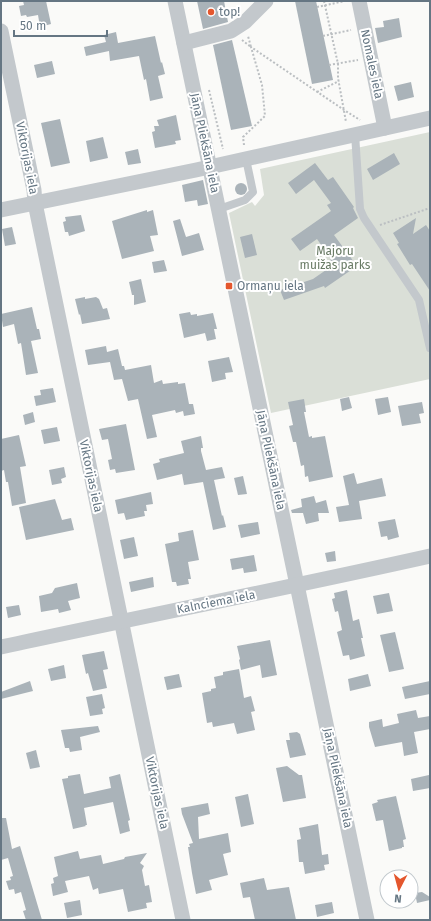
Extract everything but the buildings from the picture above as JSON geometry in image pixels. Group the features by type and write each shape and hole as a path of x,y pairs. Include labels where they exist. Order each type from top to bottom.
{"street":[{"name":"Jāņa Pliekšāna iela","path":"175,1 367,920"},
{"path":"184,43 231,31 245,22 266,1"},
{"name":"Nomales iela","path":"359,1 386,128"},
{"name":"Viktorijas iela","path":"1,31 183,920"},
{"path":"1,210 210,168 245,152 351,129 386,128 430,118"},
{"name":"Kalnciema iela","path":"1,647 430,556"}],"lane":[{"path":"351,129 360,208 370,228 419,300 430,348"},
{"path":"218,209 246,200 253,192 245,152"}],"path":[{"path":"324,1 338,64 339,81 344,110 351,129"},
{"path":"317,7 348,1"},
{"path":"323,36 364,28"},
{"path":"245,152 242,138 265,116 262,85 251,47 344,110 362,120"},
{"path":"329,65 371,57"},
{"path":"318,92 339,81"},
{"path":"207,84 223,149"},
{"path":"370,228 430,208"}],"green space":[{"name":"Majoru muižas parks","path":"430,132 430,379 271,413 229,213 252,202 255,206 264,195 260,169"}],"place":[{"name":"top!","path":"211,12"},
{"name":"Ormaņu iela","path":"229,286"}]}
